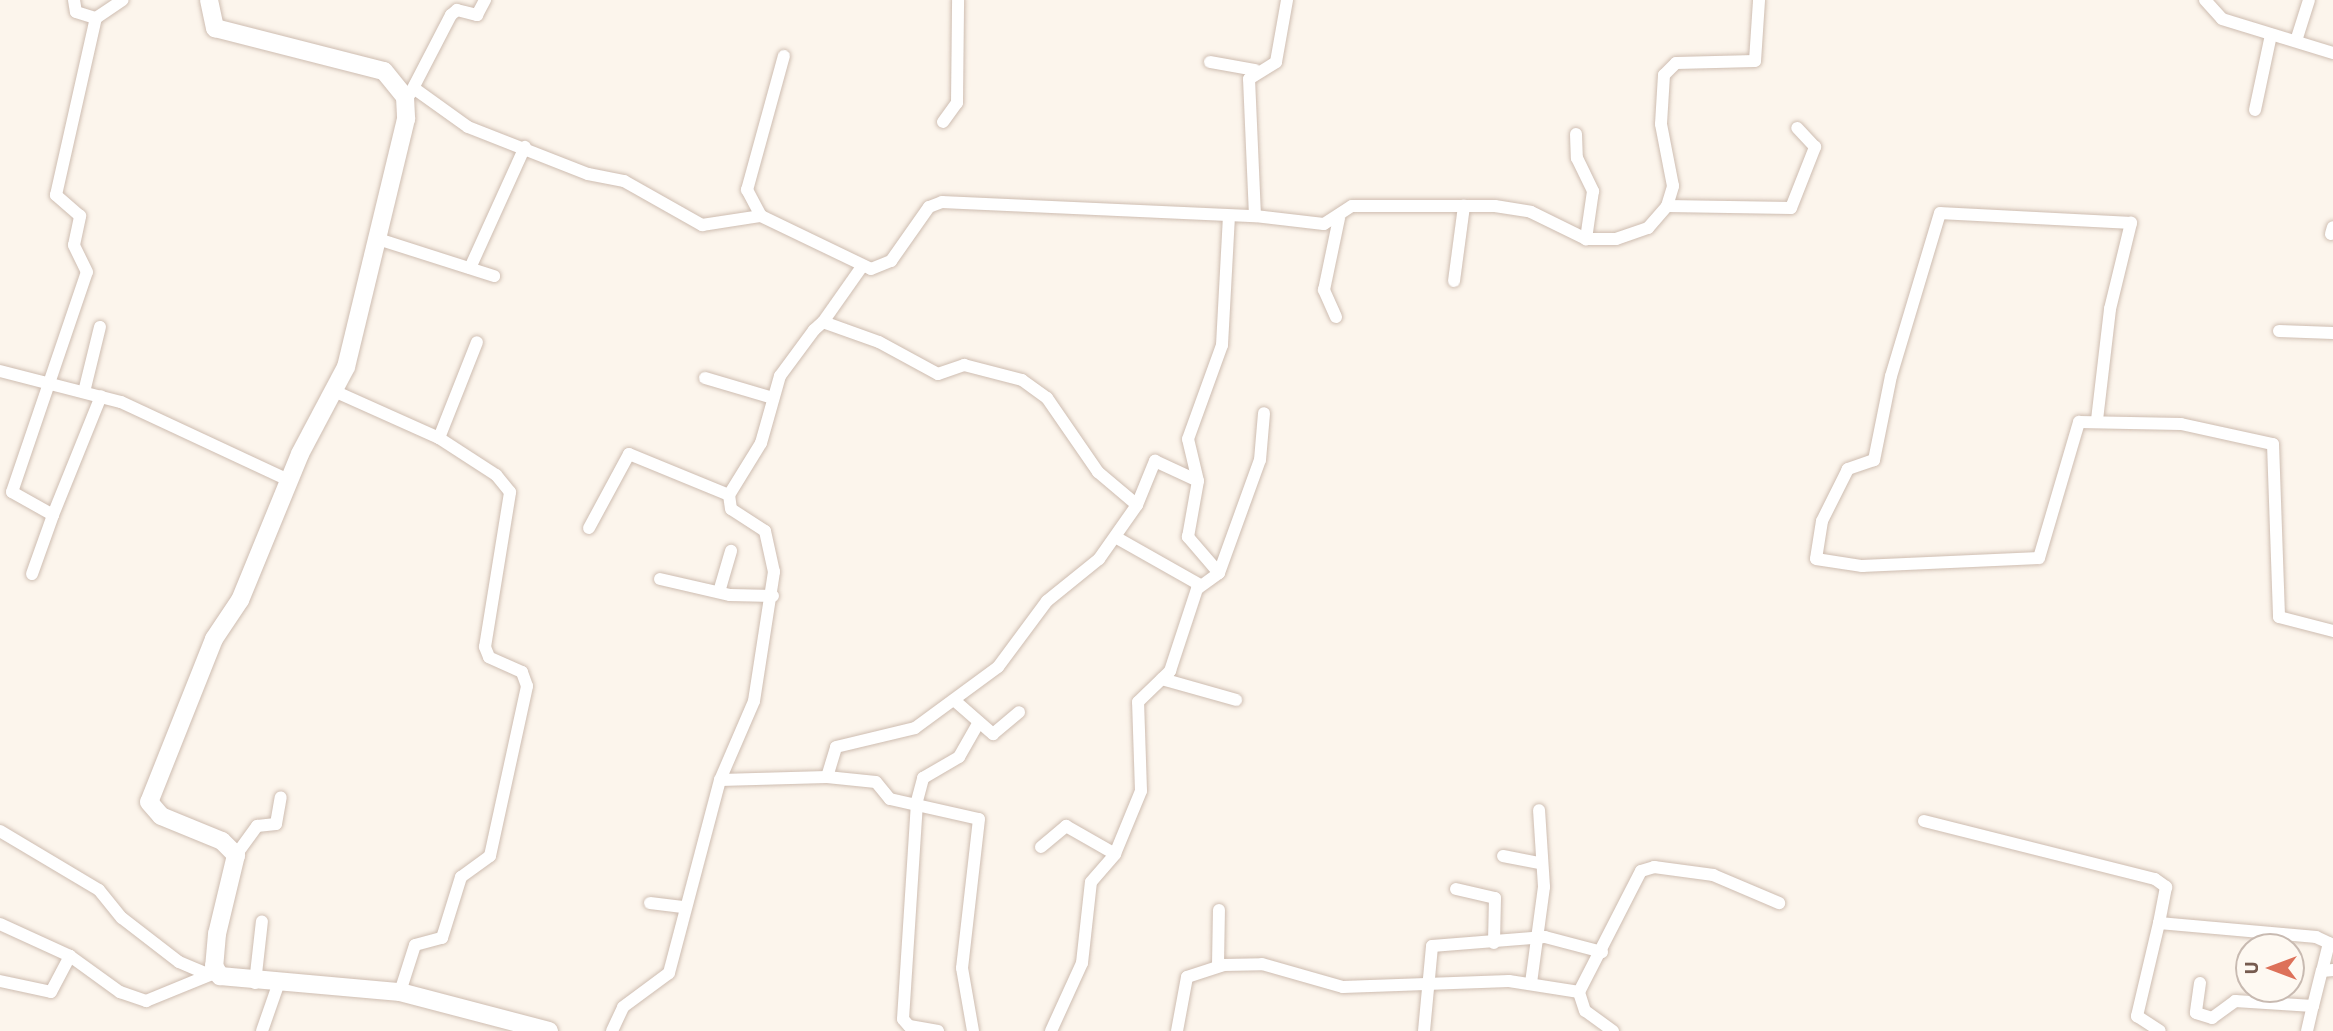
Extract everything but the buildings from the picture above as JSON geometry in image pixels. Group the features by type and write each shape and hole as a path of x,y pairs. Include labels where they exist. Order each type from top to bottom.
{"street":[{"path":"75,0 76,12 96,18"},
{"path":"53,515 12,492 88,272 74,245 80,216 56,195 96,18 123,0"},
{"path":"209,0 215,28 371,64 410,93 468,127 525,147 588,174 624,181 702,225 761,216"},
{"path":"236,855 222,841 156,813 150,794 288,480 334,391 378,239 410,93 451,15 457,10 477,15 485,0"},
{"path":"943,122 957,103 958,0"},
{"path":"1210,62 1255,70 1276,62 1287,0"},
{"path":"784,56 747,190 761,216 861,268 891,261 929,207 942,202 1057,203 1324,223 1339,218 1352,206 1517,208 1586,239 1638,232 1667,206 1673,172 1661,124 1664,75 1676,63 1755,61 1759,0"},
{"path":"2205,0 2222,19 2333,53"},
{"path":"2296,41 2309,0"},
{"path":"2255,110 2271,35"},
{"path":"1255,70 1248,88 1255,216"},
{"path":"1667,206 1791,208 1815,147 1797,128"},
{"path":"1576,134 1577,158 1593,191 1586,239"},
{"path":"470,268 525,147"},
{"path":"1454,281 1465,206"},
{"path":"2097,420 2110,309 2131,223 1940,213 1891,376 1874,460 1848,469 1822,521 1816,559 1862,566 2039,558 2076,427 2097,420 2160,421 2272,443 2279,617 2333,631"},
{"path":"1219,573 1188,537 1198,481 1188,439 1222,345 1229,217"},
{"path":"1336,317 1324,290 1339,218"},
{"path":"378,239 494,276"},
{"path":"612,1031 623,1007 669,973 720,780 754,701 773,596 765,531 731,509 729,495 761,443 773,398 791,358 823,322 861,268"},
{"path":"823,322 879,342 938,374 972,366 1035,388 1098,472 1137,505"},
{"path":"84,392 100,327"},
{"path":"2280,331 2333,333"},
{"path":"439,438 477,342"},
{"path":"0,371 101,396 288,480"},
{"path":"705,378 773,398"},
{"path":"334,391 439,438 496,475 510,492 485,648 489,657 522,672 527,687 490,856 461,877 442,938 415,945 400,992"},
{"path":"32,574 101,396"},
{"path":"1051,1031 1082,963 1084,901 1115,854 1141,791 1138,702 1162,679 1178,657 1200,585 1219,573 1260,460 1264,413"},
{"path":"589,528 629,454 729,495"},
{"path":"827,777 836,747 903,735 998,667 1047,601 1117,538 1137,505 1158,460 1198,481"},
{"path":"1117,538 1200,585"},
{"path":"719,592 731,551"},
{"path":"660,579 719,592 773,596"},
{"path":"1162,679 1236,700"},
{"path":"954,700 997,735 1019,712"},
{"path":"938,1031 909,1026 903,1019 917,801 923,778 959,757 979,722"},
{"path":"720,780 827,777 876,782 890,799 917,801 977,816 980,823 969,866 962,968 973,1031"},
{"path":"213,974 216,934 236,855 257,826 276,824 281,797"},
{"path":"1531,982 1544,887 1538,863 1539,810"},
{"path":"1924,821 2155,879 2166,887 2137,1016 2160,1031"},
{"path":"1041,847 1066,826 1115,854"},
{"path":"0,831 99,890 122,918 179,962 213,974 255,983 400,992 549,1031"},
{"path":"1503,856 1538,863"},
{"path":"1613,1031 1585,1011 1579,992 1647,868 1713,875 1779,903"},
{"path":"1456,889 1495,898 1494,943"},
{"path":"650,903 685,907"},
{"path":"1218,965 1219,910"},
{"path":"255,983 262,921"},
{"path":"0,923 70,956 120,992 146,1001 213,974"},
{"path":"2159,923 2301,933 2331,939 2328,970 2306,1031"},
{"path":"1424,1031 1432,946 1538,938 1602,952"},
{"path":"0,981 51,992 70,956"},
{"path":"1177,1031 1187,977 1218,965 1262,964 1343,987 1427,982 1531,982 1579,992"},
{"path":"2200,983 2200,1018 2215,1016 2235,1001 2313,1006"},
{"path":"262,1031 278,985"}]}
